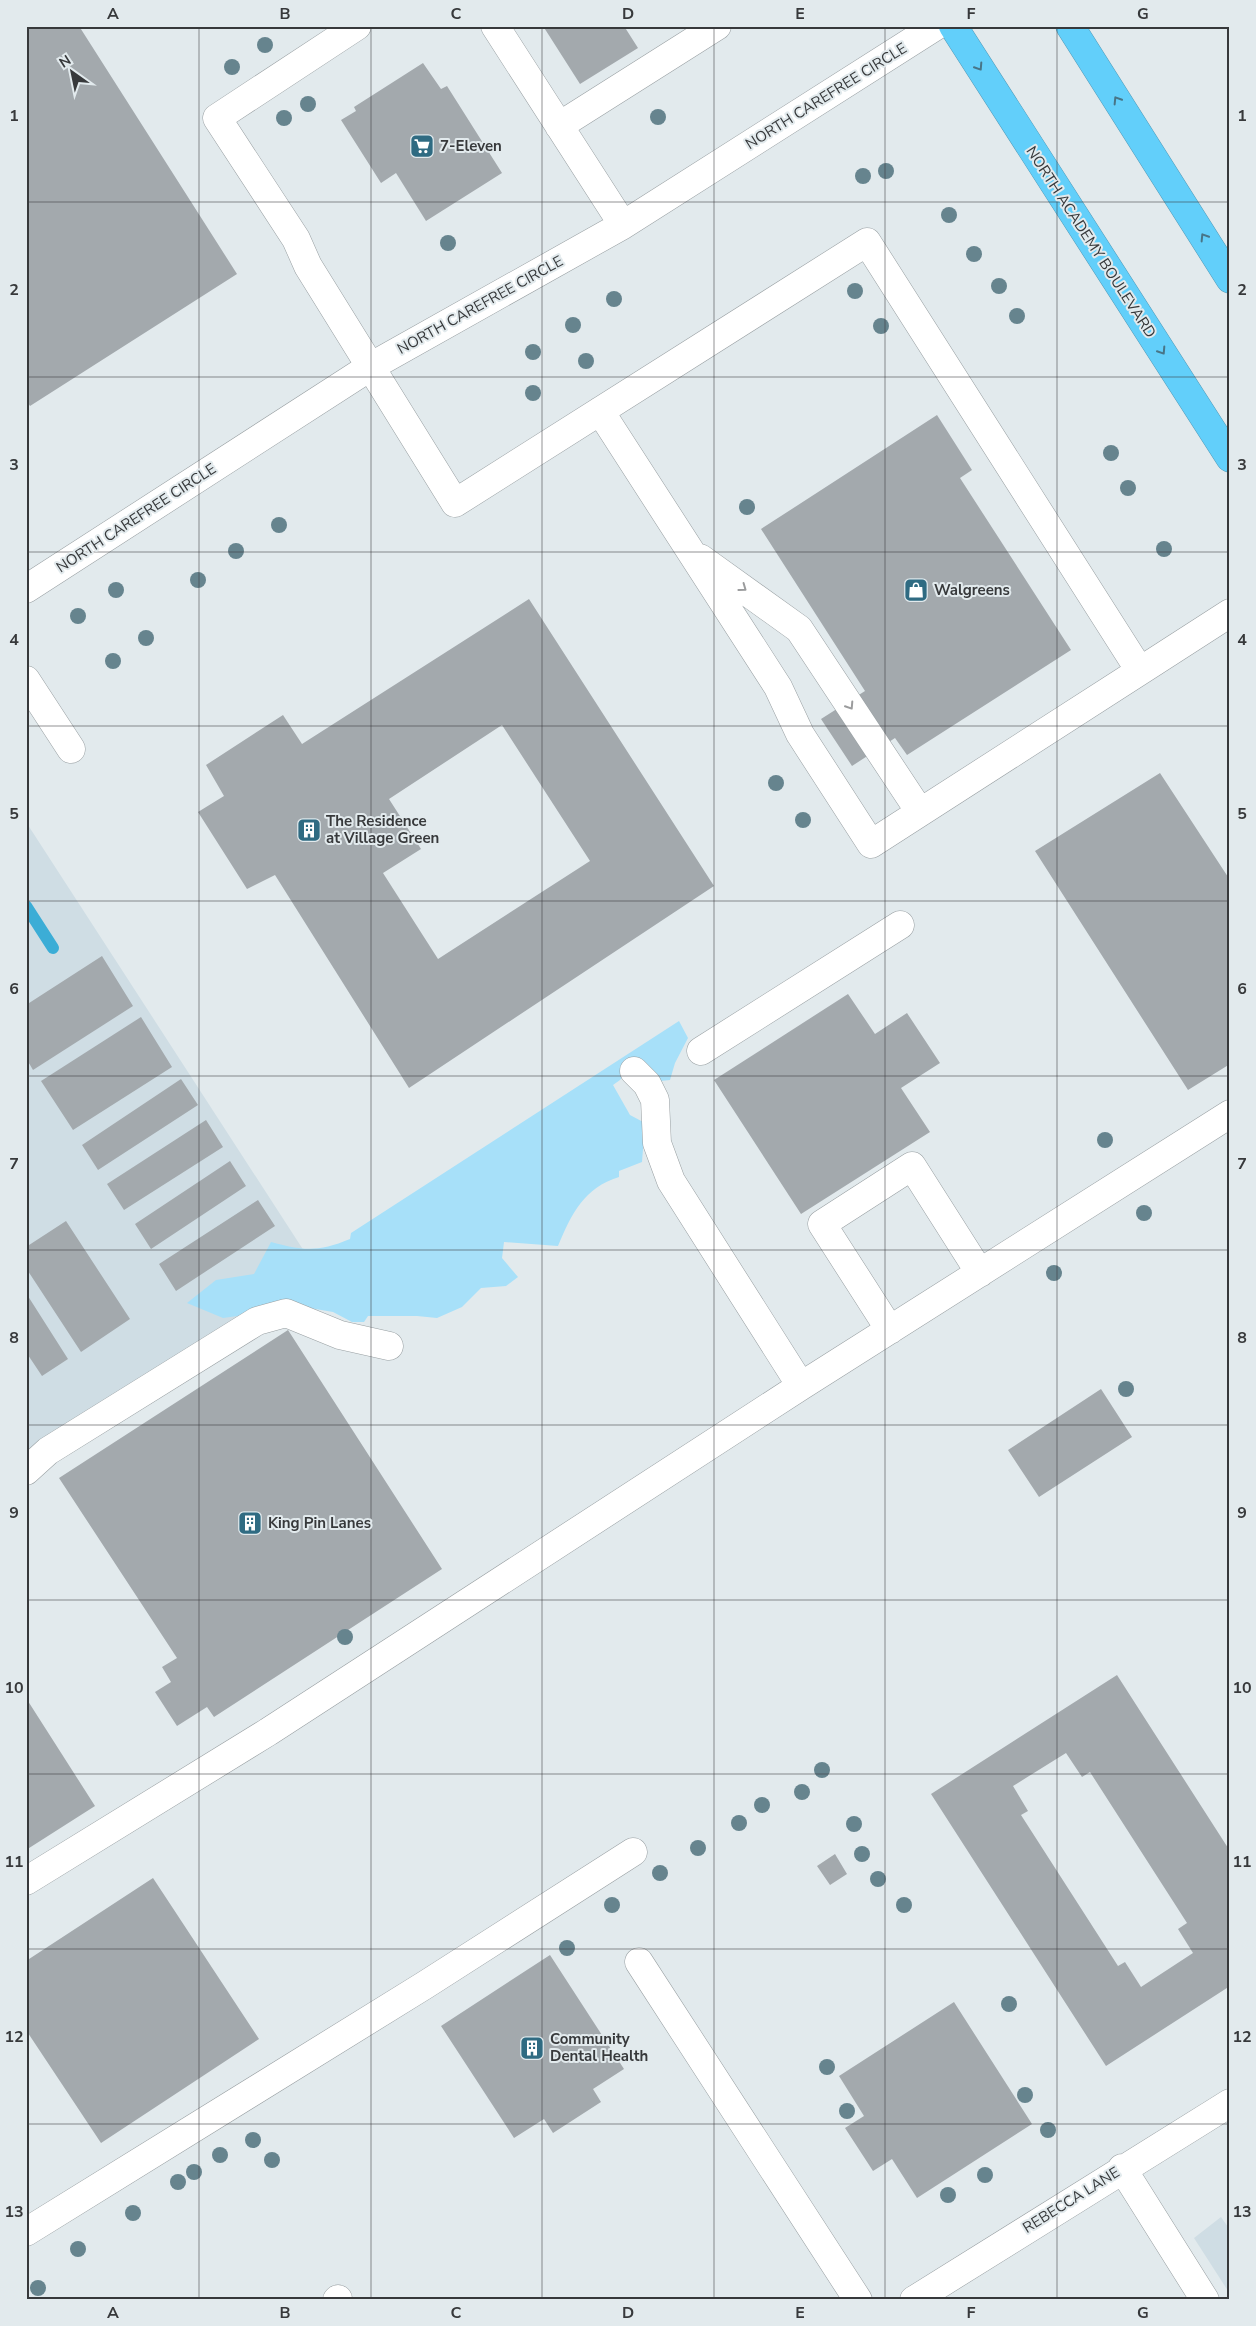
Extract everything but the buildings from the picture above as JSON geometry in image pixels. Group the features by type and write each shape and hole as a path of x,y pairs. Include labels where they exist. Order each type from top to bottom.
{"highway":[{"name":"NORTH ACADEMY BOULEVARD","path":"953,26 1230,458"},
{"path":"1070,26 1230,278"}],"street":[{"path":"358,26 217,118 296,239 308,266 455,503 867,242 1140,671"},
{"path":"495,26 623,225"},
{"path":"559,126 717,26"},
{"name":"NORTH CAREFREE CIRCLE","path":"26,589 370,367 623,225 936,26"},
{"path":"600,412 778,687 800,734 871,844 1230,614"},
{"path":"689,550 799,629 920,812"},
{"path":"26,680 71,749"},
{"path":"701,1052 900,925"},
{"path":"634,1071 647,1084 655,1100 656,1143 671,1181 801,1386"},
{"path":"26,1881 268,1732 801,1386 1230,1114"},
{"path":"890,1330 822,1224 912,1166 980,1272"},
{"path":"26,1471 48,1452 256,1321 286,1313 340,1335 388,1346"},
{"path":"26,2232 418,1990 633,1852"},
{"path":"639,1962 858,2300"},
{"name":"REBECCA LANE","path":"914,2300 1122,2168 1230,2103"},
{"path":"1122,2168 1205,2300"}],"shaded area":[{"path":"26,822 315,1268 26,1453"},
{"path":"679,1021 688,1038 675,1063 670,1080 651,1082 630,1067 620,1080 613,1085 630,1115 645,1123 642,1162 619,1171 619,1177 607,1182 588,1195 574,1213 558,1246 504,1242 502,1258 518,1277 506,1286 481,1288 462,1307 437,1318 368,1316 364,1322 352,1322 333,1312 304,1307 223,1318 187,1303 216,1280 254,1274 271,1242 311,1249 329,1246 350,1239 351,1233"},
{"path":"1221,2217 1230,2230 1230,2294 1194,2238"}],"waterway":[{"path":"26,906 53,948"}],"place":[{"name":"7-Eleven","path":"422,146"},
{"name":"Walgreens","path":"916,590"},
{"name":"The Residence at Village Green","path":"309,830"},
{"name":"King Pin Lanes","path":"250,1523"},
{"name":"Community Dental Health","path":"532,2048"}]}
